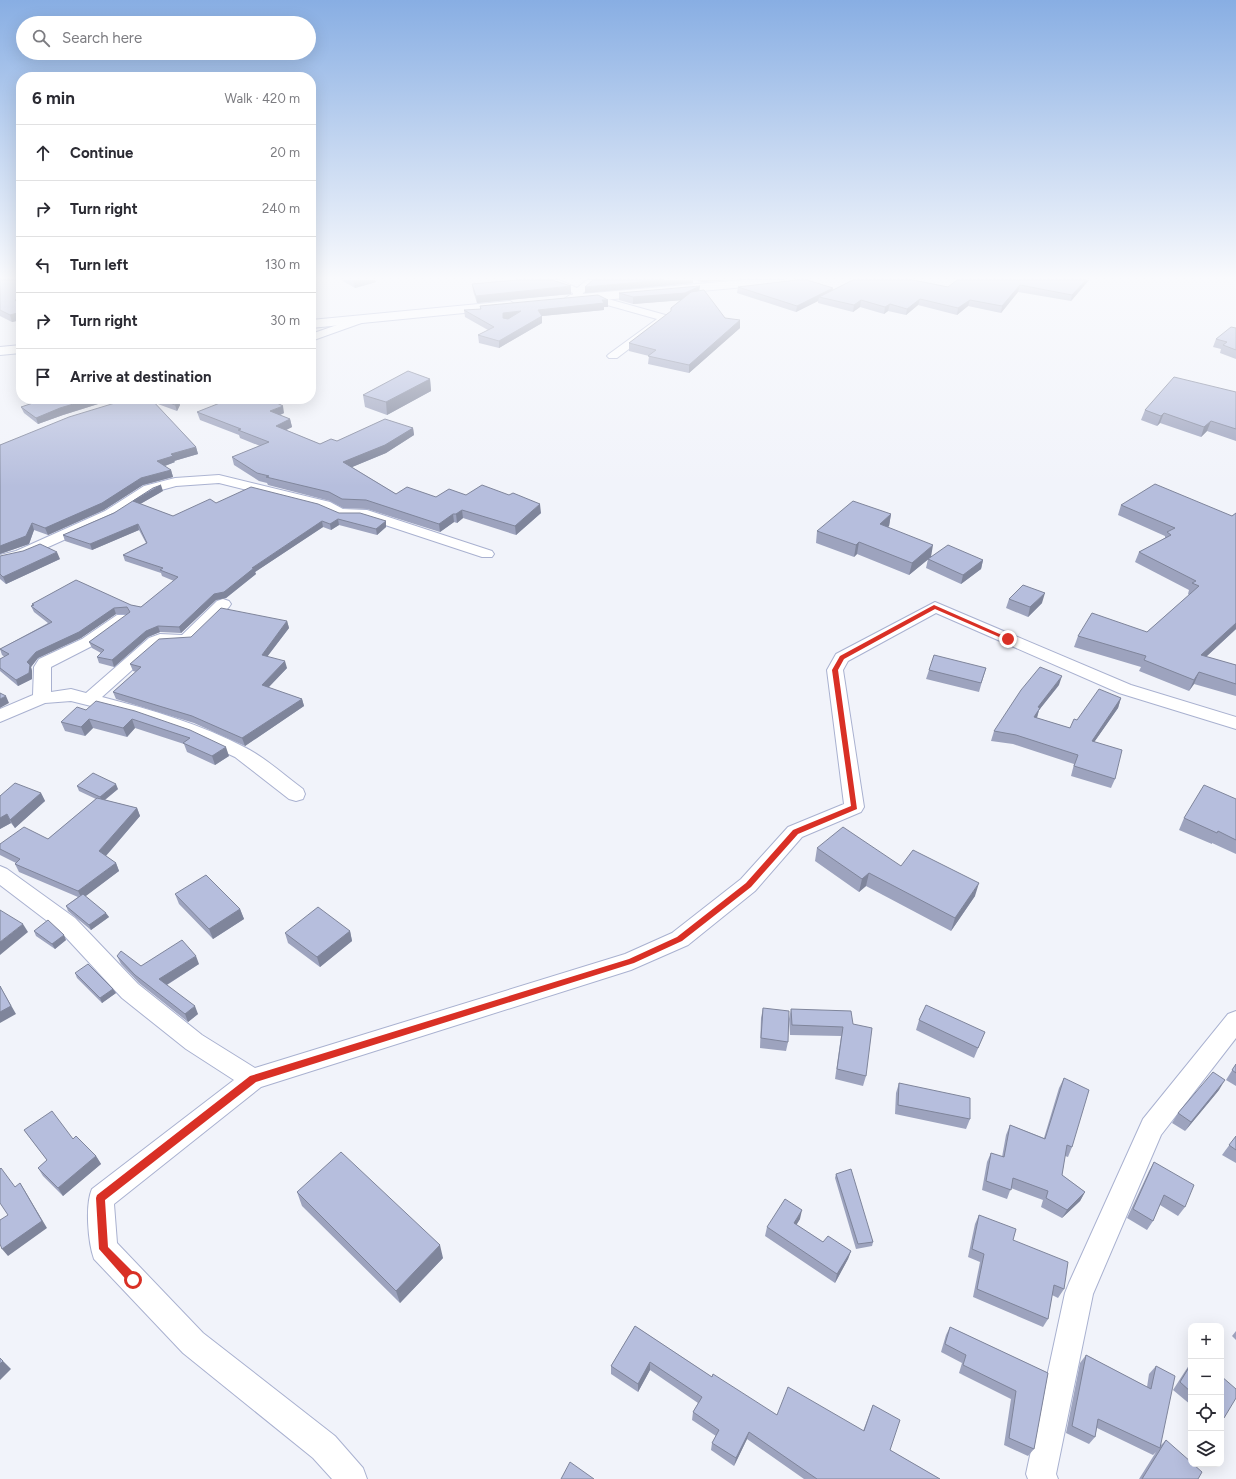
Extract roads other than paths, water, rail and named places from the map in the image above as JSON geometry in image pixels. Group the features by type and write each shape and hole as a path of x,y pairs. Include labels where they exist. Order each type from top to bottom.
{"street":[{"path":"1,350 16,349"},
{"path":"613,356 623,349"},
{"path":"0,559 21,554 110,514 149,489 175,482 219,479 325,505 340,513 362,513 487,554"},
{"path":"89,700 155,641 160,639 186,640 223,604"},
{"path":"352,1479 324,1447 193,1343 104,1249 101,1198 253,1079 631,961 680,939 748,885 795,832 854,807 835,670 842,658 934,607 1125,689 1236,723"},
{"path":"42,698 42,667 45,664 88,642 123,618"},
{"path":"0,716 42,698 71,695 145,714 200,734 241,753 296,794"},
{"path":"0,874 67,924 130,991 194,1042 253,1079"},
{"path":"1043,1479 1041,1474 1079,1293 1152,1126 1236,1021"}]}
